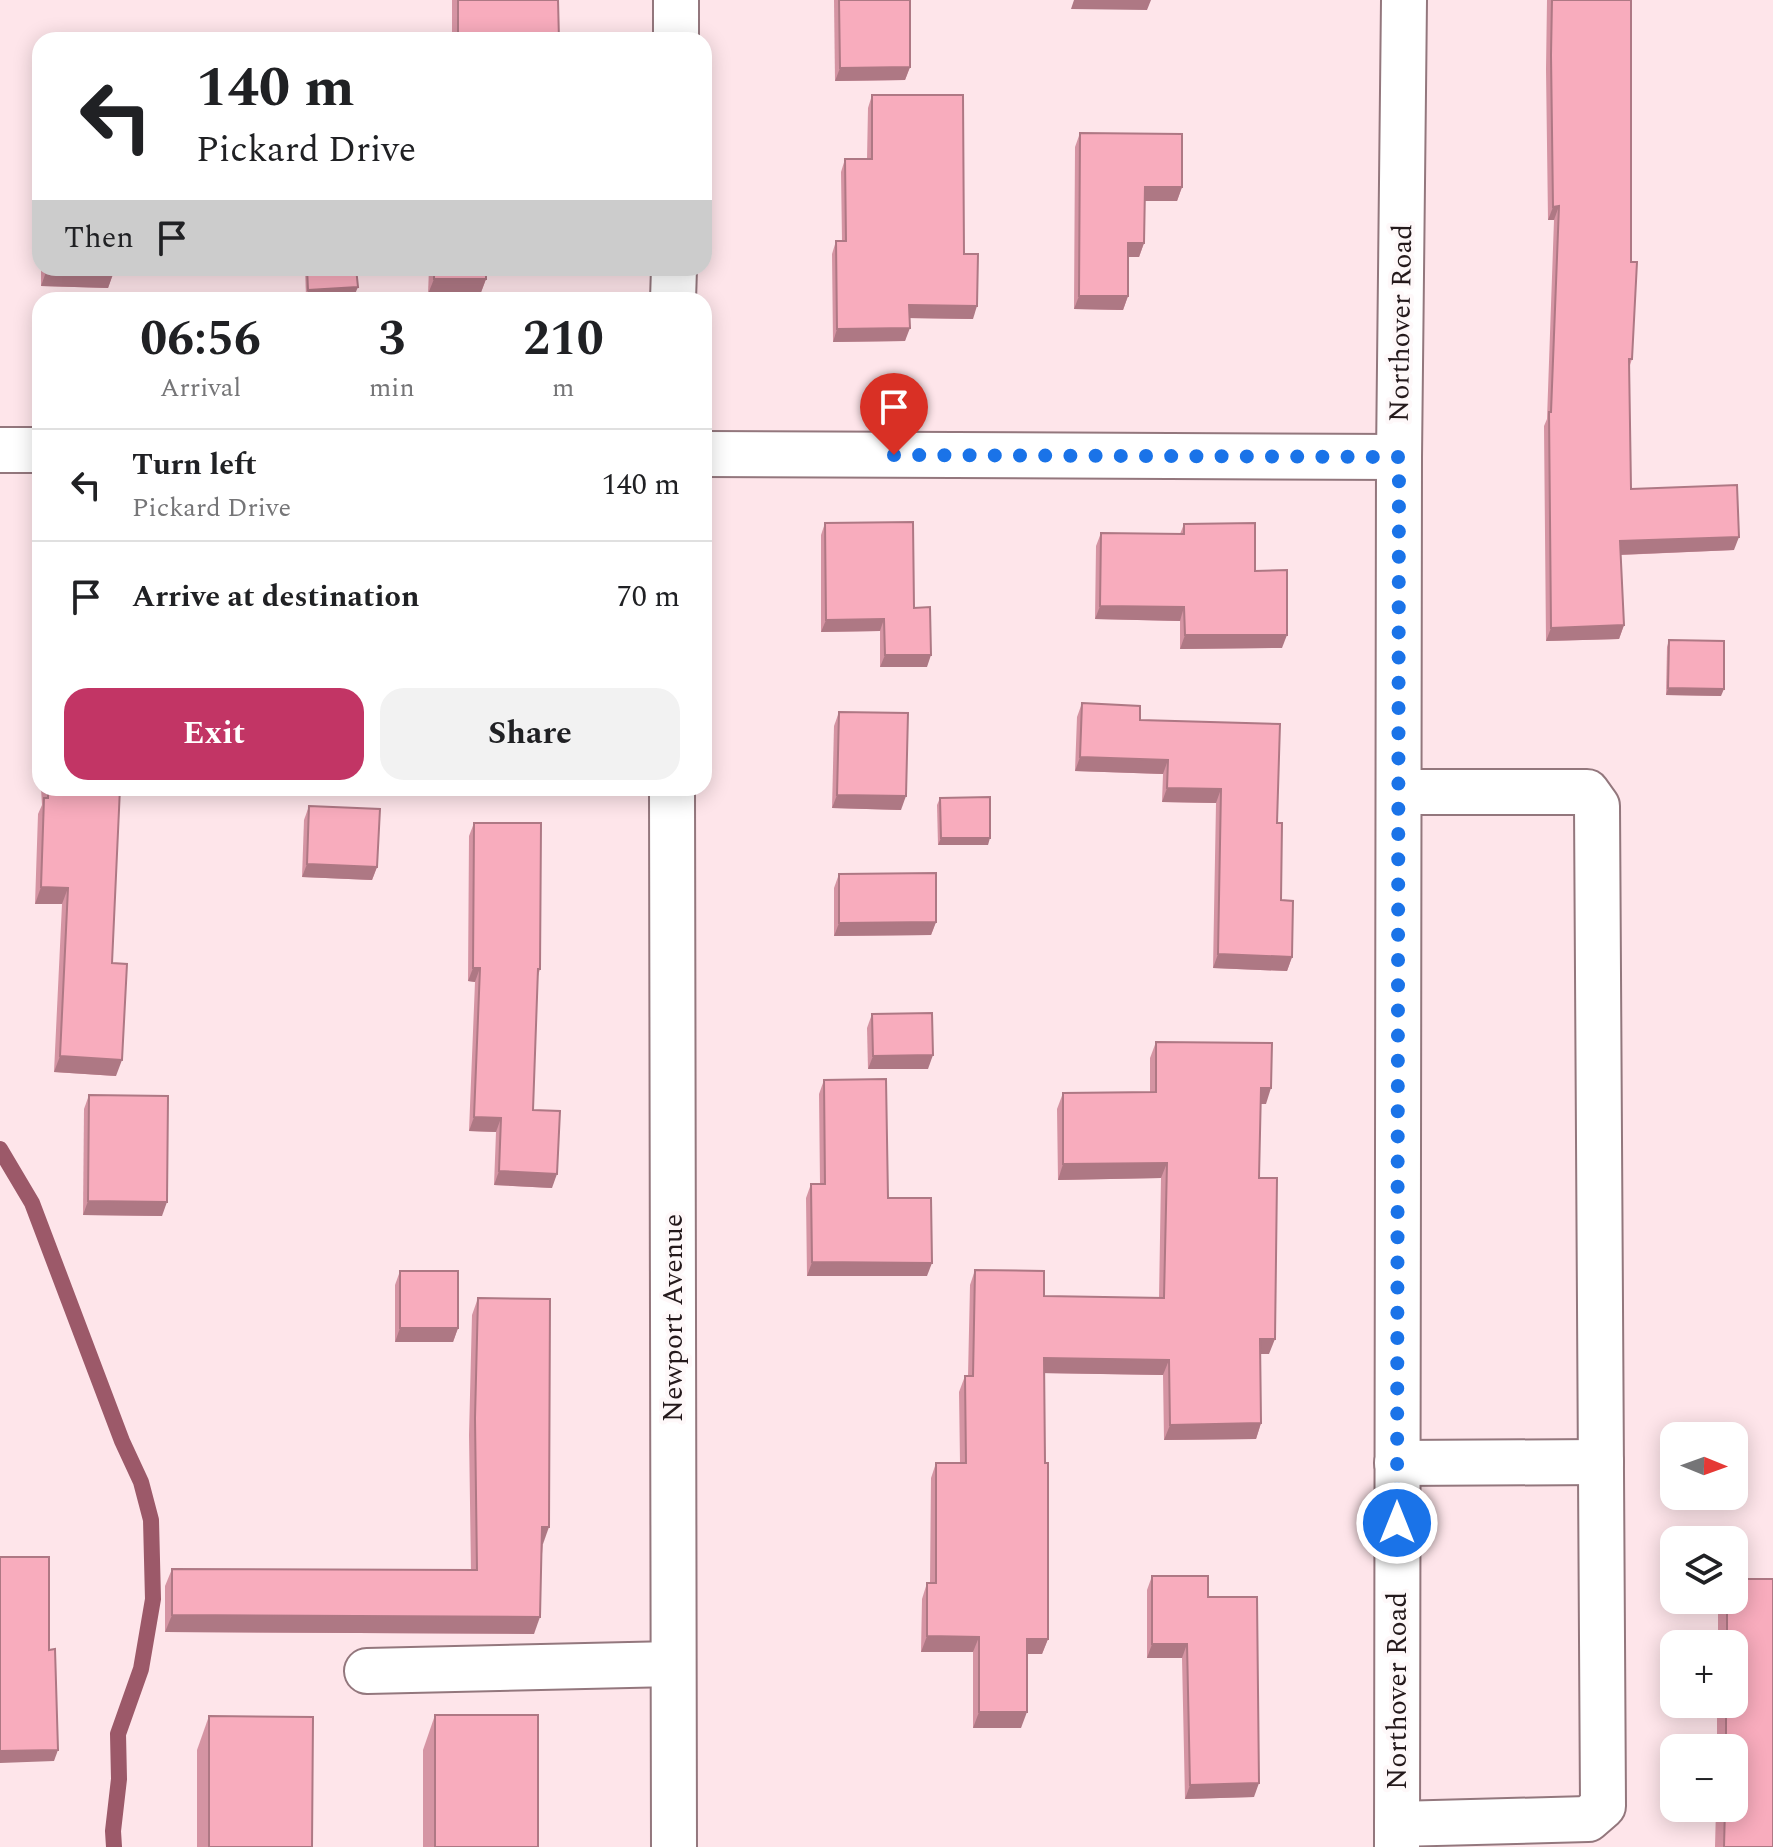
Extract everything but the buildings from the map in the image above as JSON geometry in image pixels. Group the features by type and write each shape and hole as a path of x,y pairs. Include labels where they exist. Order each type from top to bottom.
{"street":[{"path":"676,0 676,32"},
{"name":"Northover Road","path":"1397,1836 1399,457 1404,0"},
{"path":"0,450 32,450"},
{"path":"712,454 1399,457"},
{"path":"1397,1836 1588,1819 1603,1806 1597,806 1587,792 1399,792"},
{"name":"Newport Avenue","path":"672,796 674,1847"},
{"path":"1397,1463 1601,1462"},
{"path":"367,1671 673,1664"}],"waterway":[{"path":"0,1149 32,1203 122,1441 141,1482 151,1520 153,1599 141,1669 118,1734 119,1779 114,1847"}],"route":[{"path":"894,455 1399,457 1397,1523"}]}
